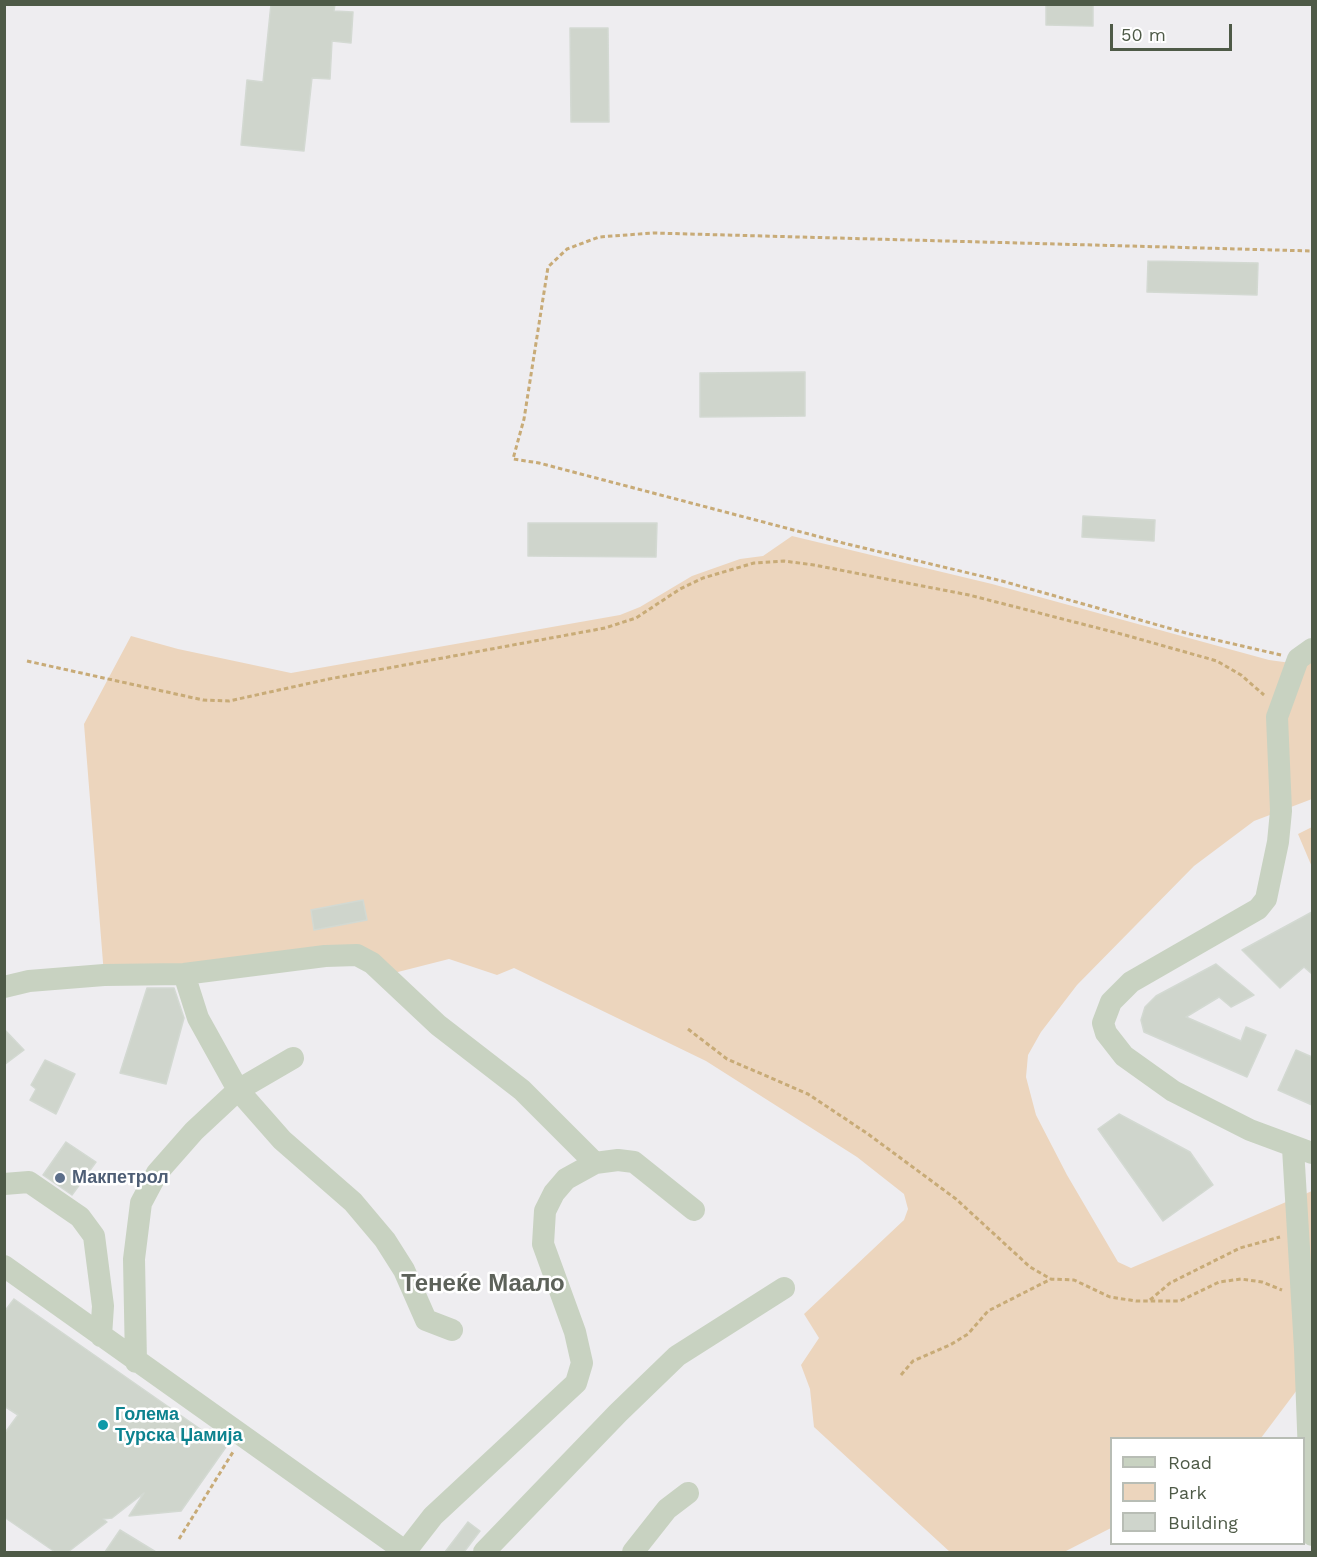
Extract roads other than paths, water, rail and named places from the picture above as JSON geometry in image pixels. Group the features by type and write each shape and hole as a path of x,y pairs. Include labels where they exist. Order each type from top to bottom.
{"street":[{"path":"1305,654 1277,717 1281,811 1278,842 1266,899 1258,909 1131,982 1111,1002 1103,1023 1113,1044 1144,1072 1206,1110 1303,1150 1299,1234 1312,1535"},
{"path":"4,987 29,981 104,975 184,974 346,954 366,958 438,1025 522,1090 595,1163"},
{"path":"184,974 198,1018 238,1090 282,1140 353,1202 385,1240 404,1270 426,1320 452,1330"},
{"path":"136,1362 134,1259 141,1203 157,1173 194,1131 238,1090 293,1058"},
{"path":"4,1266 242,1438 405,1552 433,1516 576,1383 582,1363 575,1332 543,1244 545,1211 554,1193 566,1179 595,1163 618,1160 634,1162 694,1210"},
{"path":"4,1184 29,1182 80,1216 94,1236 103,1306 101,1336"},
{"path":"484,1552 676,1356 784,1288"},
{"path":"633,1552 667,1509 688,1493"}],"place":[{"name":"Макпетрол","path":"60,1178"},
{"name":"Голема Турска Џамија","path":"103,1425"}],"district":[{"name":"Тенеќе Маало","path":"483,1284"}]}
